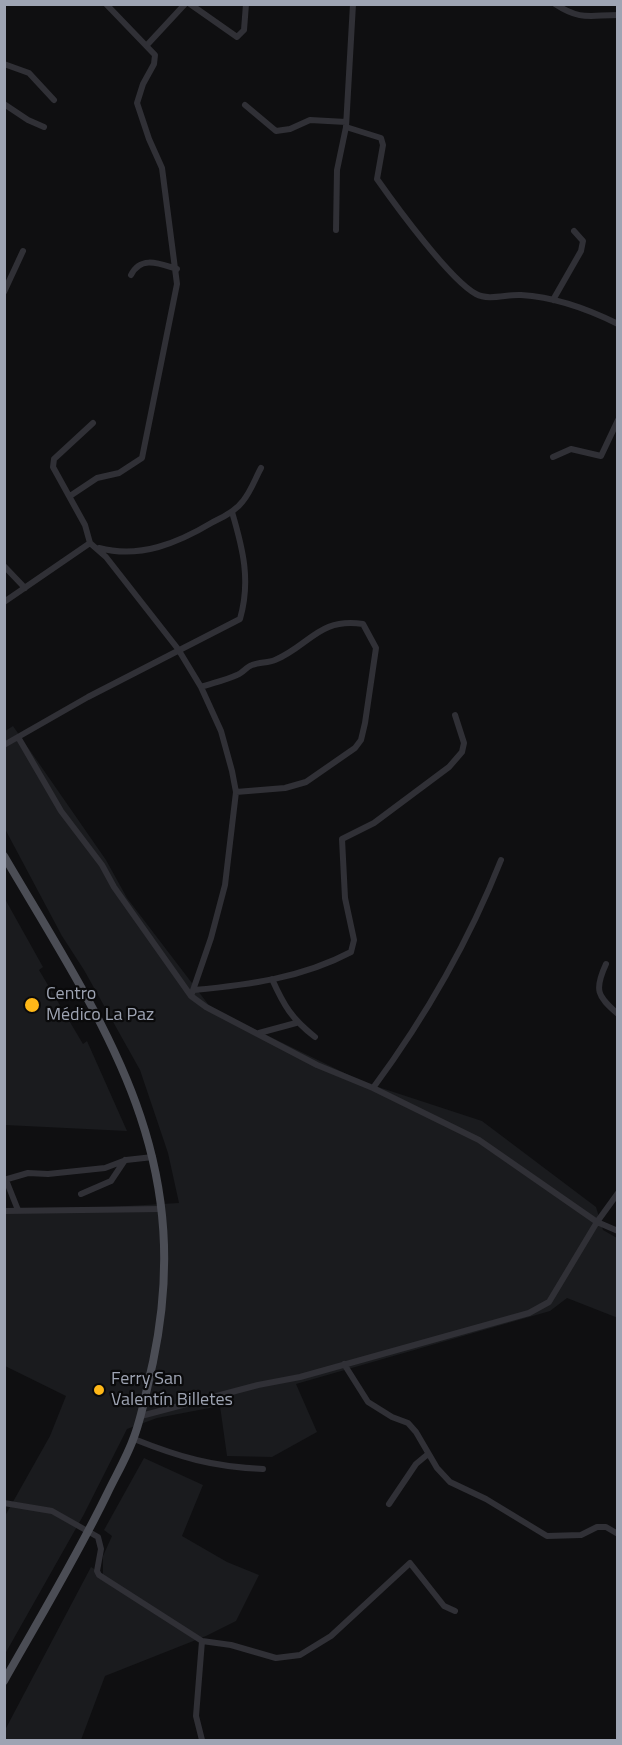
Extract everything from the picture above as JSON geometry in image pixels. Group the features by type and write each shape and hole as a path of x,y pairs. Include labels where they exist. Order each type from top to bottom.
{"main road":[{"path":"4,856 58,944 111,1040 145,1125 153,1157 165,1246 164,1297 141,1416 134,1439 89,1531 4,1681"}],"street":[{"path":"70,496 97,478 118,473 142,458 173,311 177,269 162,168 148,139 137,103 155,59 147,45 106,4"},
{"path":"147,45 185,4"},
{"path":"190,4 237,37 244,30 246,4"},
{"path":"336,230 338,170 346,124 353,4"},
{"path":"555,4 568,12 588,18 618,15"},
{"path":"4,64 29,73 54,100"},
{"path":"4,104 28,120 44,127"},
{"path":"245,105 276,131 290,129 310,120 346,124 381,138 383,145 377,179 439,258 464,284 483,296 520,295 553,300 579,307 618,324"},
{"path":"553,300 581,252 583,241 574,231"},
{"path":"4,292 23,251"},
{"path":"131,275 135,268 146,262 177,269"},
{"path":"554,457 571,448 601,456 618,420"},
{"path":"93,423 52,461 93,545 178,650 201,687 221,731 236,792 225,885 193,993"},
{"path":"4,602 93,545 120,553 155,549 192,535 232,512 243,502 261,468"},
{"path":"4,745 178,650 240,619 247,597 246,578 243,549 232,512"},
{"path":"4,566 25,588"},
{"path":"201,687 236,676 257,663 276,660 296,649 313,635 349,621 363,624 375,644 365,723 361,741 355,748 306,782 285,788 236,792"},
{"path":"193,993 272,980 311,970 351,952 354,940 345,898 342,839 374,823 448,767 462,752 464,744 455,715"},
{"path":"18,737 61,811 102,865 114,887 206,1007 317,1065 373,1088 490,1146 597,1222 618,1231"},
{"path":"373,1088 394,1060 452,963 486,898 501,860"},
{"path":"606,964 598,989 600,997 618,1014"},
{"path":"272,980 285,1007 296,1023 315,1037"},
{"path":"259,1033 296,1023"},
{"path":"18,1210 5,1180 28,1173 48,1174 105,1168 126,1160 153,1157"},
{"path":"81,1194 111,1181 126,1160"},
{"path":"141,1416 344,1364 541,1308 556,1293 597,1222 618,1194"},
{"path":"4,1211 161,1209"},
{"path":"344,1364 368,1402 392,1417 408,1423 450,1482 502,1508 547,1536 581,1535 597,1527 606,1527 618,1534"},
{"path":"134,1439 194,1461 228,1467 262,1469"},
{"path":"389,1504 416,1464 428,1454"},
{"path":"4,1503 45,1509 98,1537 100,1542 97,1571 99,1575 202,1641 231,1645 276,1658 300,1655 331,1636 410,1563 444,1606 455,1611"},
{"path":"202,1641 196,1716 202,1740"}],"shaded area":[{"path":"13,726 106,860 127,898 211,1008 363,1082 482,1121 596,1207 603,1230 617,1238 618,1318 567,1298 550,1311 296,1384 317,1432 272,1457 227,1456 220,1406 157,1418 127,1429 83,1516 5,1654 5,1516 50,1436 66,1396 5,1366 5,1213 179,1203 168,1153 140,1070 84,970 62,936 5,829 5,731"},
{"name":"Centro Médico La Paz","path":"5,899 43,967 39,970 83,1044 87,1041 127,1131 5,1125"},
{"path":"144,1458 203,1485 182,1536 227,1562 259,1575 236,1621 206,1636 105,1676 81,1740 5,1740 5,1730 91,1567 103,1574 103,1556 112,1536 104,1530"}],"place":[{"name":"Centro Médico La Paz","path":"32,1005"},
{"name":"Ferry San Valentín Billetes","path":"99,1390"}]}
